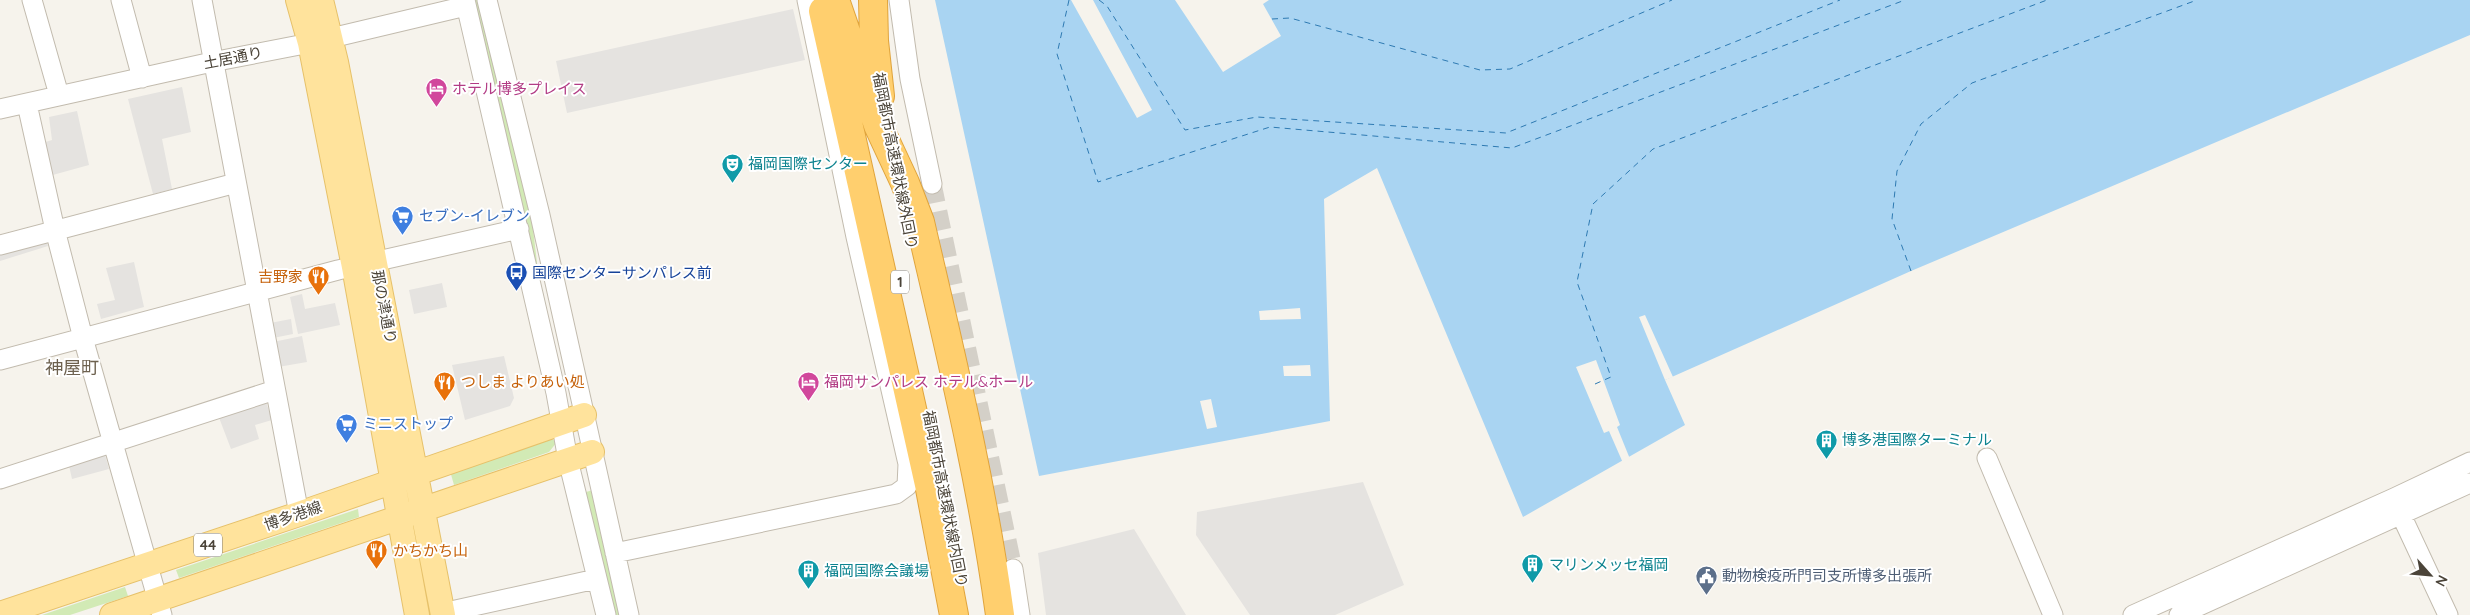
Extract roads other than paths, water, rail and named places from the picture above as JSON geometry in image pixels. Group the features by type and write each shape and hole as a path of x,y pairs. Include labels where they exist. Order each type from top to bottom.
{"highway":[{"path":"820,0 928,480 954,615"},
{"path":"835,0 878,125 905,183 920,222 977,478 991,552 1000,615"},
{"name":"福岡都市高速環状線内回り","path":"856,0 855,42 870,138 945,486 966,615"},
{"name":"福岡都市高速環状線外回り","path":"873,0 878,83 892,163 962,482 985,615"}],"main road":[{"name":"那の津通り","path":"298,0 320,41"},
{"name":"那の津通り","path":"321,0 320,41 365,264 416,473 442,614"},
{"name":"那の津通り","path":"365,264 393,481 417,615"},
{"name":"博多港線","path":"0,614 299,514 584,415"},
{"name":"44","path":"112,615 160,607 399,517 592,452"}],"street":[{"path":"32,0 59,95"},
{"path":"121,0 142,78"},
{"path":"202,0 212,62 299,514"},
{"path":"487,0 540,215 629,615"},
{"path":"615,553 896,494 907,486 908,464 856,237 807,0"},
{"path":"899,0 910,79 932,184"},
{"path":"466,3 556,392 568,460 606,615"},
{"name":"土居通り","path":"0,109 212,62 320,41 466,3"},
{"path":"28,104 55,230 83,338 160,607"},
{"path":"0,245 236,182"},
{"path":"0,360 365,264 519,229"},
{"path":"0,479 275,390"},
{"path":"1987,458 2053,615"},
{"path":"2179,615 2398,507 2470,462"},
{"path":"2133,615 2398,507 2470,483"},
{"path":"2398,507 2448,615"},
{"path":"1013,569 1020,615"},
{"path":"442,614 596,579"}],"water":[{"path":"935,0 1175,0 1223,72 1281,36 1263,4 1269,0 2470,0 2470,35 1911,271 1665,380 1685,425 1523,517 1377,168 1324,199 1330,421 1039,476"}],"tunnel":[{"path":"932,184 1013,569"}],"place":[{"name":"ホテル博多プレイス","path":"436,108"},
{"name":"福岡国際センター","path":"732,183"},
{"name":"セブン-イレブン","path":"403,235"},
{"name":"国際センターサンパレス前","path":"516,292"},
{"name":"吉野家","path":"319,296"},
{"name":"つしま よりあい処","path":"445,401"},
{"name":"福岡サンパレス ホテル&ホール","path":"808,401"},
{"name":"ミニストップ","path":"347,443"},
{"name":"博多港国際ターミナル","path":"1826,459"},
{"name":"かちかち山","path":"377,570"},
{"name":"マリンメッセ福岡","path":"1533,584"},
{"name":"福岡国際会議場","path":"808,590"},
{"name":"動物検疫所門司支所博多出張所","path":"1706,595"}],"district":[{"name":"神屋町","path":"72,368"}]}
